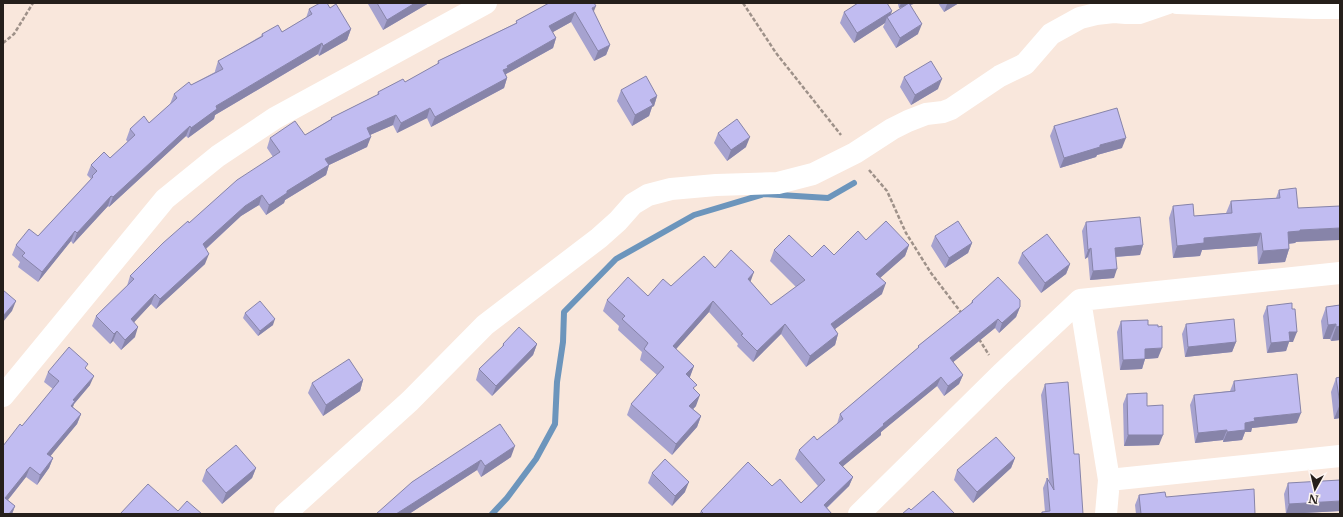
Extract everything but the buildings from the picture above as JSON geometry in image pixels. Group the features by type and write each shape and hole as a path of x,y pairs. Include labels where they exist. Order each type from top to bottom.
{"street":[{"path":"3,396 165,199 171,194 218,156 275,118 486,3"},
{"path":"285,514 410,401 485,326 599,238 634,204 648,194 671,189 716,185 778,183 813,174 855,153 892,129 908,121 926,114 943,112 951,109 1000,76 1025,64 1051,34 1080,18 1094,8 1126,13 1138,12 1168,3"},
{"path":"1177,3 1314,6 1340,8"},
{"path":"859,514 1001,374 1080,300 1340,273"},
{"path":"1080,300 1109,480 1106,514"},
{"path":"1109,480 1340,456"}],"path":[{"path":"3,43 14,34 33,3"},
{"path":"742,3 776,53 887,192 906,233 931,273 964,316"},
{"path":"977,335 1001,374"}],"waterway":[{"path":"492,514 507,498 536,459 555,424 557,382 563,342 564,312 616,259 694,215 764,194 828,198 854,183"}]}
